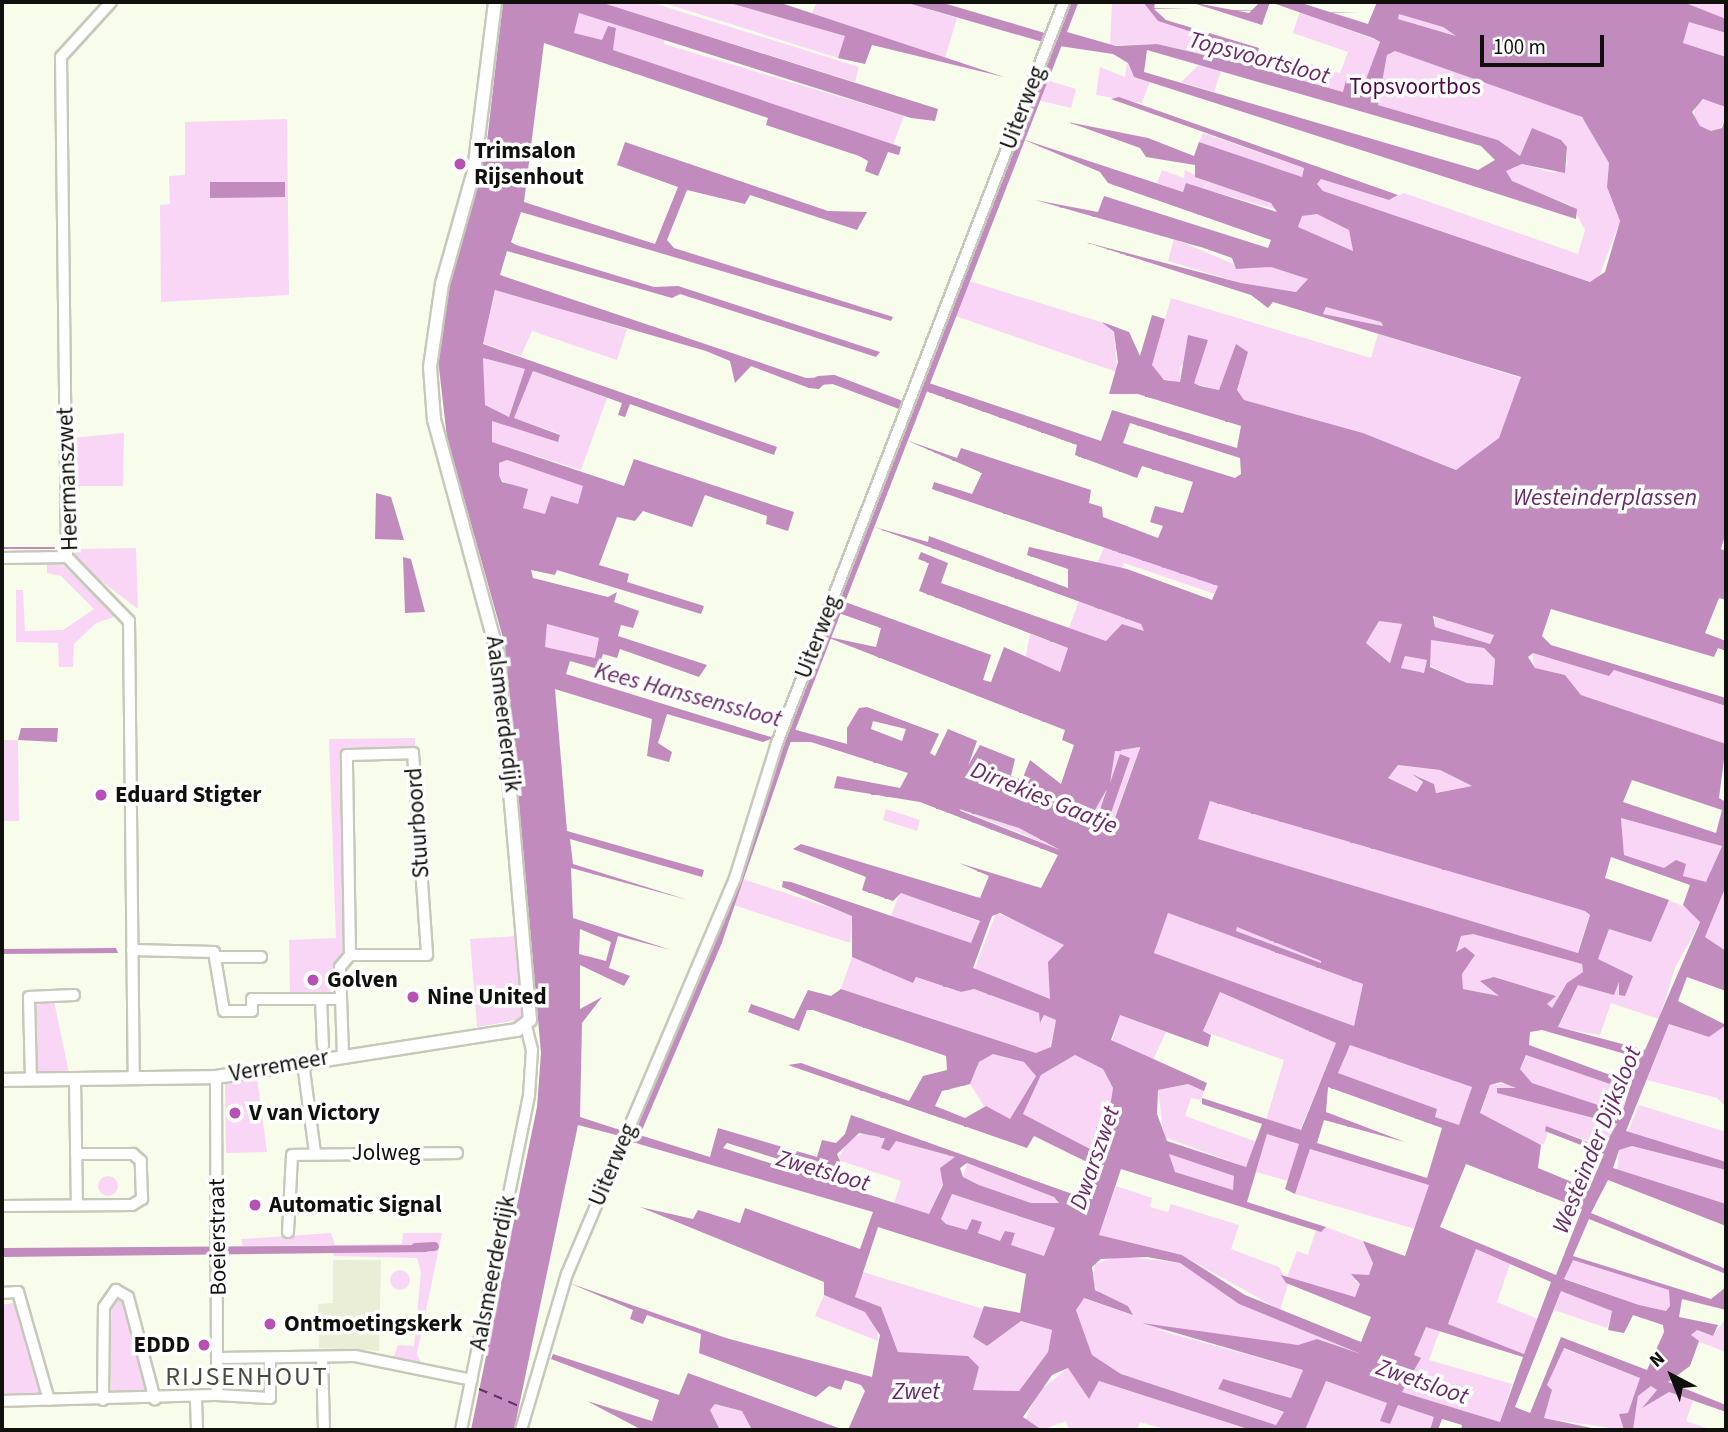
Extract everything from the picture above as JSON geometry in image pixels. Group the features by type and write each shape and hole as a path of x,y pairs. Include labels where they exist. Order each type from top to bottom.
{"street":[{"name":"Heermanszwet","path":"111,2 61,57 67,557 128,621 134,1079"},
{"name":"Aalsmeerderdijk","path":"461,1430 529,1095 532,1050 526,1026 513,789 498,655 434,420 430,366 442,284 474,171 495,2"},
{"name":"Uiterweg","path":"521,1430 553,1312 735,878 778,740 1064,2"},
{"path":"2,558 67,557"},
{"name":"Stuurboord","path":"343,1055 340,967 350,956 347,755 413,753 428,955 350,956"},
{"path":"132,950 208,951 216,957 261,957"},
{"path":"216,957 224,1011 252,1011 252,999 340,999"},
{"path":"31,1080 29,997 74,995"},
{"path":"321,999 323,1046"},
{"name":"Verremeer","path":"2,1080 216,1077 526,1026"},
{"path":"303,1063 315,1153"},
{"name":"Boeierstraat","path":"216,1077 220,1358 217,1395"},
{"path":"75,1080 77,1205"},
{"name":"Jolweg","path":"288,1232 289,1158 315,1153 457,1153"},
{"path":"2,1206 132,1205 142,1199 141,1161 133,1154 76,1154"},
{"path":"103,1400 104,1307 116,1290 128,1297 155,1400"},
{"path":"2,1293 18,1292 49,1401"},
{"path":"2,1401 196,1400 217,1395 270,1398 270,1357"},
{"path":"322,1357 324,1430"},
{"path":"220,1358 366,1358 472,1380"},
{"path":"196,1400 197,1430"}],"shaded area":[{"path":"333,1260 381,1260 379,1351 319,1348 318,1304 333,1303"}],"green space":[{"path":"600,2 650,2 859,67 855,82"},
{"path":"661,2 726,2 846,36 838,58"},
{"path":"817,2 904,2 957,18 945,58 812,13"},
{"path":"1112,2 1143,2 1158,21 1248,50 1243,65 1157,44 1110,45"},
{"path":"1683,2 1726,2 1726,19 1682,6"},
{"path":"1300,11 1380,42 1366,79 1343,92 1272,72 1278,54 1340,73 1348,52 1293,33"},
{"path":"579,13 665,36 664,44 904,116 893,145 613,50 616,28 608,26 602,41 574,33"},
{"path":"1399,13 1443,27 1457,36 1398,19"},
{"path":"1689,22 1726,33 1726,57 1683,44"},
{"name":"Topsvoortbos","path":"1395,51 1565,106 1587,122 1609,163 1607,187 1620,221 1599,277 1591,282 1323,191 1317,184 1321,179 1389,200 1404,193 1578,254 1585,230 1572,206 1512,182 1506,171 1522,164 1554,173 1567,166 1567,147 1537,130 1530,132 1520,156 1498,140 1378,105 1387,55"},
{"path":"1127,63 1134,77 1150,81 1142,103 1096,95 1100,67 1125,77"},
{"path":"1201,63 1222,68 1214,92 1181,82"},
{"path":"1037,77 1076,89 1071,108 1029,98"},
{"path":"1710,99 1722,103 1726,115 1722,127 1710,131 1698,127 1694,115 1698,103"},
{"path":"287,119 289,295 161,302 160,205 170,204 169,176 185,175 185,122"},
{"path":"1203,133 1304,168 1302,178 1199,142"},
{"path":"1162,170 1184,178 1185,170 1209,182 1202,189 1187,183 1183,192 1157,183"},
{"path":"1210,182 1271,203 1278,210 1204,189"},
{"path":"1316,213 1349,230 1353,251 1298,227 1302,216"},
{"path":"1174,239 1246,269 1271,267 1308,279 1296,292 1241,283 1168,261"},
{"path":"960,278 1107,324 1114,335 1117,372 947,313"},
{"path":"496,289 627,329 617,360 532,331 521,356 483,343"},
{"path":"1171,298 1371,358 1378,334 1521,378 1499,439 1456,470 1363,433 1244,400 1237,390 1248,352 1236,344 1219,390 1193,383 1208,340 1180,367 1180,383 1161,378 1152,365"},
{"path":"1326,307 1381,322 1383,326 1323,314"},
{"path":"483,358 526,369 509,417 484,405"},
{"path":"533,371 607,398 581,470 492,442 492,420 558,441 560,434 514,418"},
{"path":"124,433 123,486 73,486 70,438"},
{"path":"507,460 584,486 617,517 552,497 545,514 523,508 499,475 499,463"},
{"path":"1105,545 1218,585 1215,594 1124,563 1120,571 1097,564"},
{"path":"136,548 138,609 71,558 78,549"},
{"path":"47,563 62,564 117,616 96,623 74,644 73,667 59,667 58,643 16,642 16,590 23,590 25,631 63,630 94,609 61,576 47,573"},
{"path":"1079,601 1141,624 1145,632 1106,641 1069,628"},
{"path":"1435,614 1494,635 1490,644 1435,627"},
{"path":"1379,621 1402,624 1391,663 1366,643"},
{"path":"547,624 599,638 595,658 545,647"},
{"path":"1030,634 1069,649 1060,672 1025,660"},
{"path":"1431,640 1484,648 1495,659 1493,685 1467,683 1429,665 1423,673 1401,668 1405,656 1427,660"},
{"path":"1532,652 1609,676 1614,670 1726,706 1726,744 1581,695 1565,675 1534,668"},
{"path":"2,716 3,740 18,740 19,821 2,821"},
{"path":"415,738 415,748 343,752 343,955 333,967 330,995 290,995 289,940 336,938 329,739"},
{"path":"1140,747 1110,830 1095,810 1108,789 1101,810 1110,816 1129,759 1120,755 1110,783 1105,780 1115,751"},
{"path":"1397,765 1440,770 1472,786 1435,793 1434,784 1416,775 1424,786 1417,792 1388,778"},
{"path":"1210,800 1585,911 1590,914 1577,953 1198,839"},
{"path":"886,809 920,820 917,831 883,820"},
{"path":"958,809 1019,828 1060,851 1023,834"},
{"path":"1621,818 1722,845 1706,883 1683,876 1686,864 1664,868 1624,855"},
{"path":"737,877 852,915 850,943 727,903"},
{"path":"1726,886 1726,951 1705,937"},
{"path":"900,892 980,922 970,946 891,916"},
{"path":"1669,900 1696,912 1700,922 1675,968 1659,1019 1611,1003 1600,1035 1558,1028 1578,985 1623,983 1633,976 1598,959 1610,926 1651,942"},
{"path":"996,913 1060,938 1064,945 1050,964 1050,1000 974,971"},
{"path":"1168,913 1363,984 1354,1026 1154,953"},
{"path":"1237,927 1322,961 1321,964 1235,931"},
{"path":"1473,934 1582,964 1583,972 1567,983 1552,1008 1546,1005 1556,996 1494,977 1499,996 1463,989 1462,974 1475,954 1464,947 1462,954 1456,952 1461,936"},
{"path":"517,936 522,1019 477,1027 470,939"},
{"path":"852,957 914,983 915,977 960,992 974,989 1039,1013 1041,1023 1044,1015 1056,1020 1049,1051 1036,1053 841,989"},
{"path":"1220,992 1336,1043 1300,1130 1266,1120 1284,1060 1203,1031"},
{"path":"54,1001 69,1073 30,1074 33,1006"},
{"path":"1120,1015 1166,1032 1153,1060 1112,1042"},
{"path":"1669,1024 1709,1037 1726,1025 1726,1107 1717,1098 1647,1080"},
{"path":"1350,1044 1472,1087 1459,1125 1435,1117 1436,1109 1338,1073"},
{"path":"993,1054 1024,1062 1036,1075 1010,1119 984,1106 970,1084 979,1062"},
{"path":"1075,1055 1103,1069 1113,1088 1107,1125 1092,1150 1023,1114 1041,1075"},
{"path":"1527,1055 1610,1084 1613,1076 1629,1083 1622,1114 1532,1083 1520,1069"},
{"path":"257,1078 267,1152 226,1153 225,1083"},
{"path":"1513,1083 1514,1090 1497,1088 1497,1093 1612,1120 1617,1125 1608,1147 1550,1128 1544,1144 1532,1143 1480,1116 1490,1085"},
{"path":"1188,1084 1204,1091 1201,1100 1191,1098 1185,1116 1257,1142 1246,1167 1164,1137 1158,1090"},
{"path":"1639,1105 1726,1132 1726,1162 1626,1136"},
{"path":"867,1133 885,1138 889,1151 896,1141 955,1157 929,1214 894,1204 901,1181 838,1160 849,1138"},
{"path":"1267,1134 1299,1144 1288,1181 1256,1172"},
{"path":"1632,1146 1726,1170 1726,1204 1617,1174 1619,1150"},
{"path":"1310,1149 1430,1185 1415,1229 1295,1194"},
{"path":"1170,1154 1236,1177 1233,1190 1175,1172 1166,1158"},
{"path":"967,1163 1054,1197 1059,1203 1031,1203 979,1185 963,1177"},
{"path":"108,1176 115,1179 118,1186 115,1193 108,1196 101,1193 98,1186 101,1179"},
{"path":"1116,1186 1152,1198 1150,1207 1168,1212 1171,1204 1239,1225 1231,1249 1279,1267 1288,1284 1280,1310 1182,1255 1099,1235"},
{"path":"952,1194 1056,1228 1044,1257 1011,1245 1015,1233 1000,1242 978,1232 982,1222 967,1230 946,1224 941,1219"},
{"path":"1326,1227 1363,1241 1374,1258 1369,1275 1353,1281 1360,1283 1355,1297 1287,1277 1297,1251 1308,1255 1316,1230"},
{"path":"331,1233 335,1245 402,1244 403,1233 442,1233 417,1354 422,1365 393,1359 398,1345 414,1346 421,1272 417,1258 334,1256 329,1245 243,1246 241,1239"},
{"path":"1476,1249 1510,1264 1497,1302 1538,1319 1524,1354 1448,1324"},
{"path":"1119,1256 1180,1263 1239,1304 1361,1354 1317,1339 1298,1345 1154,1329 1303,1370 1291,1398 1222,1380 1218,1389 1285,1413 1276,1425 1121,1374 1092,1355 1076,1310 1080,1297 1132,1315 1129,1306 1101,1295 1093,1284 1095,1264"},
{"path":"1573,1259 1669,1290 1670,1306 1666,1311 1639,1305 1563,1278"},
{"path":"400,1270 407,1273 410,1280 407,1287 400,1290 393,1287 390,1280 393,1273"},
{"path":"863,1272 983,1309 973,1337 987,1346 1021,1321 1052,1330 1048,1352 1019,1391 973,1390 975,1364 968,1356 898,1352 881,1307 855,1297"},
{"path":"1561,1290 1612,1311 1607,1328 1554,1310"},
{"path":"824,1295 865,1312 877,1323 878,1341 815,1316"},
{"path":"119,1298 125,1303 150,1390 111,1391 111,1305"},
{"path":"17,1302 43,1393 2,1393 2,1305"},
{"path":"1726,1318 1726,1352 1689,1338 1696,1330 1713,1336"},
{"path":"1426,1327 1440,1330 1429,1360 1512,1384 1500,1422 1402,1392 1421,1358 1414,1355"},
{"path":"1562,1348 1640,1378 1628,1413 1620,1414 1624,1430 1544,1418 1552,1390 1547,1386"},
{"path":"1068,1368 1089,1397 1099,1381 1251,1430 1168,1430 1140,1422 1137,1430 1069,1430 1066,1421 1042,1430 1024,1423 1038,1392"},
{"path":"1325,1381 1387,1403 1381,1421 1390,1424 1397,1405 1435,1417 1430,1430 1305,1430"},
{"path":"1651,1386 1658,1390 1643,1406 1669,1392 1693,1401 1686,1421 1712,1430 1633,1430 1638,1396"},
{"path":"715,1404 742,1411 752,1430 720,1430 710,1410"}],"water":[{"path":"503,2 600,2 938,109 935,121 911,118 579,13 574,33 602,40 608,26 616,28 613,50 901,147 899,155 888,152 878,176 865,171 868,161 859,156 766,125 768,118 544,43 524,202 655,244 678,187 617,165 625,142 828,211 867,212 857,230 750,195 745,204 687,190 667,240 674,248 893,317 891,321 521,212 511,242 516,245 654,287 678,286 880,352 876,357 680,294 672,298 507,251 500,275 806,378 831,377 819,389 809,388 751,366 735,383 730,361 706,351 495,290 483,344 777,447 774,455 630,404 625,417 618,415 622,403 533,371 514,418 560,435 558,442 492,421 492,442 624,486 634,459 794,512 788,531 766,524 767,516 705,495 692,527 643,511 635,521 617,517 599,565 629,574 627,582 704,606 701,614 557,570 555,575 531,570 533,578 608,597 617,592 614,602 639,611 633,628 621,625 618,636 707,665 699,677 620,649 617,658 603,654 598,669 570,661 566,674 774,738 763,742 667,714 658,743 672,752 669,762 647,756 652,719 555,689 567,831 704,870 702,877 570,839 573,864 688,900 571,868 573,918 671,950 618,936 609,968 630,976 624,986 580,965 580,1009 602,997 582,1023 580,1117 623,1131 620,1136 578,1125 514,1430 471,1430 537,1107 541,1053 505,645 447,438 438,359 449,288 486,150","holes":["483,358 525,369 509,417 485,405","507,460 583,486 578,504 551,496 545,514 523,508 528,489 502,482 499,463","547,624 599,638 595,658 545,647","580,929 611,942 606,961 579,954"]},
{"path":"726,2 778,2 1004,77 872,45 865,64 838,58 845,36"},
{"name":"Westeinderplassen","path":"904,2 940,2 1055,36 1060,30 1116,46 1157,44 1243,64 1247,50 1158,21 1143,2 1155,2 1154,9 1166,20 1259,48 1254,67 1343,92 1347,76 1366,79 1380,42 1270,2 1298,2 1368,24 1377,2 1683,2 1726,19 1726,33 1689,22 1683,43 1726,57 1726,107 1703,99 1692,112 1700,126 1711,131 1722,128 1726,116 1726,532 1721,549 1726,551 1726,600 1719,598 1705,633 1726,641 1726,651 1718,648 1714,657 1551,609 1542,636 1551,645 1726,698 1726,706 1614,670 1609,676 1533,653 1528,657 1535,668 1565,675 1581,695 1726,744 1719,798 1726,802 1726,886 1705,937 1726,951 1726,991 1687,977 1678,1001 1726,1025 1709,1037 1669,1024 1626,1131 1726,1162 1726,1170 1632,1146 1619,1150 1613,1168 1726,1204 1726,1226 1608,1180 1591,1213 1726,1269 1726,1274 1589,1219 1573,1256 1711,1299 1726,1287 1726,1310 1682,1299 1679,1317 1718,1325 1713,1336 1697,1330 1691,1335 1699,1341 1690,1366 1668,1382 1726,1405 1726,1412 1669,1392 1642,1408 1657,1390 1651,1386 1638,1396 1633,1430 1624,1430 1619,1414 1628,1413 1640,1378 1564,1348 1547,1385 1552,1390 1544,1418 1601,1430 1461,1430 1462,1425 1442,1419 1438,1430 1430,1430 1434,1417 1398,1405 1390,1424 1380,1421 1387,1403 1326,1381 1305,1430 1251,1430 1099,1381 1089,1399 1068,1368 1052,1375 1023,1417 1042,1430 848,1430 865,1391 861,1385 845,1380 841,1390 829,1386 816,1397 699,1353 701,1334 647,1315 643,1324 630,1319 633,1310 569,1283 726,1338 872,1377 880,1335 865,1312 824,1295 824,1282 640,1207 693,1219 698,1210 740,1223 745,1208 860,1249 873,1212 639,1144 628,1139 630,1132 710,1157 718,1128 817,1157 822,1140 836,1143 845,1134 851,1115 1078,1196 1091,1164 1034,1136 1027,1148 788,1065 801,1063 909,1101 923,1076 947,1070 946,1056 813,1010 807,1010 799,1031 748,1012 751,1004 794,1019 808,990 831,996 841,989 1036,1053 1051,1047 1056,1020 1044,1015 1040,1023 1039,1013 974,989 961,992 916,977 913,983 852,957 852,916 782,887 783,881 791,882 971,943 980,921 901,893 893,901 862,890 866,877 793,849 801,844 980,898 989,876 959,863 1041,888 1058,855 920,802 834,788 837,776 900,788 908,773 811,742 782,742 789,728 847,744 847,728 859,708 867,707 939,734 930,753 935,756 948,729 977,741 968,766 980,745 1015,759 1011,776 1022,780 1030,760 1061,784 1074,745 1062,740 1065,730 824,636 876,647 881,628 833,611 837,599 991,655 983,680 991,682 1004,647 1060,672 1068,648 919,591 929,563 918,559 921,552 948,563 941,583 1106,641 1122,624 1144,631 1141,624 874,527 928,542 929,536 1068,588 1068,569 1027,555 1029,547 1127,569 1212,600 1218,586 932,489 934,482 972,494 982,473 906,440 957,458 961,448 1091,490 1089,503 1102,507 1103,517 1158,538 1163,526 1150,522 1155,506 1183,513 1193,482 1142,466 1137,478 1075,455 1077,445 923,390 926,382 1101,441 1112,410 1237,448 1241,426 1138,394 1109,394 1118,362 1114,332 1102,322 1129,332 1140,356 1152,315 1165,319 1152,365 1164,380 1180,382 1188,335 1208,340 1194,383 1200,386 1219,390 1236,344 1248,352 1237,390 1244,400 1363,433 1456,470 1499,438 1521,377 1273,302 1268,308 1251,295 1085,242 1241,283 1296,292 1308,279 1271,267 1236,269 1232,258 1204,248 1035,200 1098,212 1104,196 1268,248 1271,240 1108,183 1100,172 1022,139 1183,192 1186,183 1277,212 1271,203 1195,177 1195,165 1146,157 1140,148 1068,122 1148,138 1194,156 1199,142 1302,177 1304,168 1111,99 1119,97 1398,195 1389,200 1321,179 1317,184 1323,191 1590,282 1605,272 1620,221 1607,187 1609,163 1582,117 1395,51 1387,55 1378,105 1498,140 1520,156 1532,128 1561,140 1567,147 1565,173 1522,164 1506,171 1512,181 1577,209 1576,219 1134,77 1128,63 1113,54 1053,45","holes":["1399,14 1443,27 1456,36 1398,19","1147,50 1481,146 1495,160 1478,170 1144,72","1317,214 1349,230 1353,251 1298,227 1302,216","1326,307 1381,322 1383,326 1323,314","1130,423 1240,458 1241,474 1235,478 1123,443","1433,616 1494,635 1490,644 1435,627","1379,621 1402,624 1390,663 1366,643","1431,640 1484,648 1495,659 1493,685 1467,683 1430,667","1405,656 1427,660 1424,673 1401,668","1140,747 1111,829 1095,810 1107,789 1100,810 1110,816 1130,758 1120,754 1110,783 1115,751","1398,765 1440,770 1472,786 1436,793 1434,784 1412,774 1423,782 1417,792 1388,778","1632,780 1722,810 1716,833 1623,802","1210,801 1585,911 1590,915 1578,953 1198,839","959,809 1019,828 1060,850 961,811","1621,818 1722,846 1706,882 1683,876 1686,864 1676,860 1664,868 1624,855","1611,857 1690,885 1683,905 1700,922 1645,1050 1558,1027 1578,985 1614,995 1619,982 1619,995 1625,996 1633,976 1598,959 1609,929 1651,942 1669,900 1605,878","1000,913 1064,945 1048,962 1050,999 973,968 992,916","1168,913 1363,984 1354,1026 1154,953","1237,927 1321,961 1321,963 1236,931","1473,934 1582,964 1583,972 1567,983 1552,1008 1547,1004 1556,996 1494,977 1480,981 1499,996 1463,989 1462,974 1475,955 1465,947 1456,952 1461,936","1220,992 1336,1043 1301,1130 1202,1098 1202,1104 1262,1124 1246,1167 1167,1141 1157,1114 1158,1090 1188,1084 1204,1091 1207,1083 1111,1040 1120,1015 1208,1047 1211,1035 1203,1031","1542,1030 1639,1058 1622,1113 1532,1083 1520,1069 1526,1055 1610,1084 1613,1076 1529,1045 1530,1032","1350,1045 1472,1087 1459,1125 1435,1117 1437,1109 1338,1073","993,1054 1024,1062 1036,1076 1010,1119 986,1106 965,1118 935,1106 942,1091 970,1084 979,1062","1075,1055 1103,1069 1113,1088 1107,1125 1096,1127 1101,1141 1092,1150 1023,1114 1041,1075","1501,1082 1516,1088 1497,1088 1497,1093 1617,1124 1603,1148 1546,1126 1545,1131 1604,1154 1589,1189 1538,1168 1541,1145 1480,1113 1490,1085","1328,1087 1442,1128 1427,1178 1317,1143 1324,1120 1405,1142 1326,1112","859,1133 885,1138 881,1148 889,1151 896,1141 955,1157 940,1168 943,1185 929,1214 723,1148 727,1143 829,1175 841,1164 837,1154","1267,1134 1299,1144 1285,1189 1295,1194 1310,1149 1429,1185 1405,1256 1363,1241 1373,1263 1369,1275 1351,1274 1360,1284 1355,1297 1281,1275 1286,1283 1371,1317 1361,1342 1245,1295 1182,1255 1099,1235 1121,1169 1321,1232 1326,1227 1247,1202","1169,1154 1234,1176 1233,1190 1175,1172","967,1163 1054,1197 1059,1203 1031,1203 979,1185 963,1177 960,1168","1466,1164 1582,1209 1556,1275 1440,1227","952,1194 1055,1228 1044,1256 1011,1245 1015,1233 1005,1231 1000,1241 978,1233 982,1222 972,1219 967,1230 946,1224 941,1219","878,1227 1026,1274 1020,1313 984,1306 973,1337 987,1346 1021,1321 1052,1330 1048,1352 1019,1391 973,1390 979,1367 968,1356 898,1352 881,1307 855,1297","1476,1249 1551,1282 1524,1354 1448,1324","1147,1257 1180,1263 1239,1304 1361,1354 1317,1339 1298,1345 1142,1323 1303,1370 1291,1398 1223,1379 1218,1389 1284,1412 1276,1425 1121,1374 1092,1355 1076,1310 1084,1298 1133,1315 1128,1306 1095,1290 1092,1267 1101,1259","1573,1260 1669,1290 1670,1306 1666,1311 1639,1305 1564,1279","1561,1291 1612,1311 1608,1330 1624,1333 1633,1315 1663,1325 1664,1332 1647,1370 1561,1337 1530,1413 1515,1407","1426,1327 1523,1357 1500,1422 1402,1392 1421,1358 1414,1355"]},
{"path":"1190,2 1249,13 1260,2 1270,2 1262,25"},
{"path":"210,182 285,182 285,197 210,198"},
{"path":"376,493 391,497 404,540 375,539"},
{"path":"403,557 411,559 425,612 405,613"},
{"path":"21,728 58,728 57,742 18,740"},
{"path":"116,948 118,953 2,954 2,949"},
{"path":"427,1245 427,1252 2,1257 2,1248"},
{"name":"Zwet","path":"553,1354 679,1395 688,1373 844,1430 752,1430 742,1411 715,1404 710,1410 720,1430 642,1430 587,1401 652,1421 659,1400 551,1359"}],"pier":[{"path":"873,721 906,729 902,741 871,729"}],"waterway":[{"name":"Kees Hanssenssloot","path":"633,1138 717,941 785,742 1073,2"},
{"path":"818,380 833,379 899,404"},
{"path":"2,548 54,548"},
{"path":"415,1247 434,1246"}],"ferry route":[{"path":"479,1389 519,1406"}],"place":[{"name":"Trimsalon Rijsenhout","path":"460,164"},
{"name":"Eduard Stigter","path":"101,795"},
{"name":"Golven","path":"313,980"},
{"name":"Nine United","path":"413,997"},
{"name":"V van Victory","path":"235,1113"},
{"name":"Automatic Signal","path":"255,1205"},
{"name":"Ontmoetingskerk","path":"270,1324"},
{"name":"EDDD","path":"204,1345"}],"district":[{"name":"RIJSENHOUT","path":"247,1377"}],"water label":[{"name":"Topsvoortsloot","path":"1259,58"},
{"name":"Dirrekies Gaatje","path":"1044,798"},
{"name":"Westeinder Dijksloot","path":"1597,1140"},
{"name":"Dwarszwet","path":"1095,1158"},
{"name":"Zwetsloot","path":"823,1171"},
{"name":"Zwetsloot","path":"1422,1382"}]}
